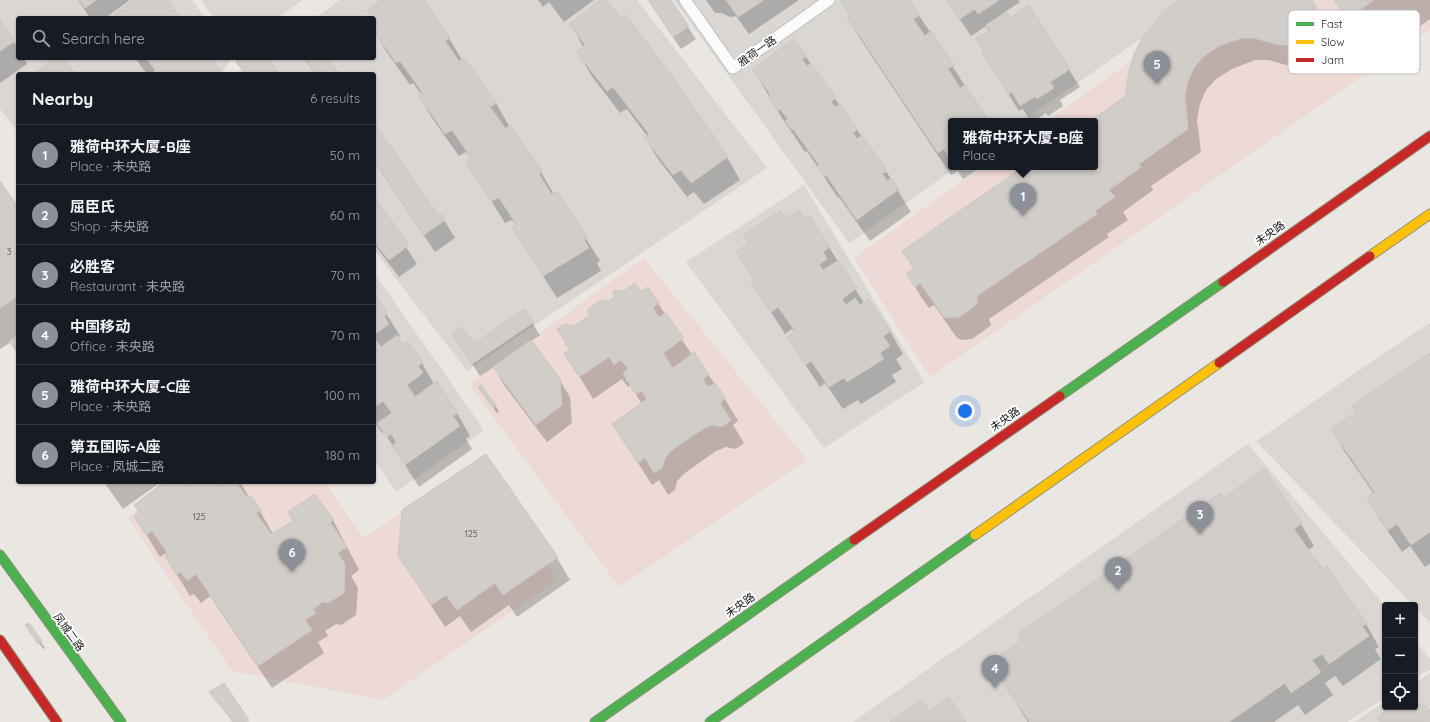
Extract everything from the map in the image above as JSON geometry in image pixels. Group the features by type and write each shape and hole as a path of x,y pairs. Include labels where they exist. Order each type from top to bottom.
{"main road":[{"name":"未央路","path":"595,722 1430,136"},
{"path":"710,722 1430,214"},
{"name":"凤城二路","path":"0,555 121,722"},
{"path":"0,640 58,722"}],"lane":[{"name":"雅荷一路","path":"685,0 733,68 829,0"}],"shaded area":[{"path":"0,0 192,0 204,16 16,16 16,60 231,60 222,72 16,72 16,129 0,109"},
{"path":"201,0 303,0 280,16 213,16"},
{"path":"340,0 637,0 767,168 467,371 376,253 376,72 238,72 255,60 376,60 376,16 318,16"},
{"path":"674,0 1196,0 1027,118 948,118 948,170 953,170 849,243"},
{"path":"1217,0 1430,0 1430,29 1420,36 1420,10 1288,10 1288,74 1365,74 930,377 854,258 978,170 1098,170 1098,118 1051,118"},
{"path":"804,185 924,382 824,448 686,262"},
{"path":"644,258 807,460 619,587 469,384"},
{"path":"376,276 484,430 396,492 376,463"},
{"path":"1430,322 1430,623 1418,610 1418,602 1410,602 1256,441"},
{"path":"1248,444 1382,602 1382,700 1347,722 853,722"},
{"path":"480,461 557,580 383,700 232,671 128,518 175,484 326,484 363,538"},
{"path":"1418,645 1430,659 1430,669 1418,676"},
{"path":"1430,673 1430,722 1354,722 1382,704 1382,710 1418,710 1418,681"}],"building":[{"path":"79,0 96,0 85,8"},
{"path":"134,0 167,0 179,16 115,16"},
{"path":"381,0 424,0 450,37 445,41 459,61 464,58 497,103 490,107 506,129 511,126 540,168 542,172 539,174 551,194 558,192 588,238 584,240 589,248 543,276 512,228 516,224 499,198 491,201 466,162 471,158 452,130 445,134 418,95 422,92 400,61 396,63 376,34 376,16 371,16 367,10"},
{"path":"600,0 607,0 621,19 626,15 678,84 728,157 691,183 681,170 673,175 644,137 649,134 613,87 607,91 576,52 585,45 569,24"},
{"path":"648,0 671,0 689,26 673,37"},
{"path":"726,0 764,0 738,17"},
{"path":"910,0 920,15 913,19 925,36 931,31 954,65 948,69 960,88 965,85 987,118 948,118 948,155 944,149 938,153 847,17 850,15 840,1"},
{"path":"947,0 998,1 978,14 975,9 960,19"},
{"path":"1178,0 1312,0 1318,10 1288,10 1288,45 1279,45 1254,38 1242,38 1219,46 1203,57 1194,68 1188,81 1185,96 1188,129 1139,164 1103,112 1125,96 1129,71 1134,54 1142,38 1164,12"},
{"path":"1334,0 1374,0 1359,10 1340,10"},
{"path":"1029,5 1070,69 1050,82 1054,88 1037,99 1036,96 1020,106 1012,92 1008,94 982,53 984,51 976,38 990,30 986,25 1006,12 1010,18"},
{"path":"0,20 15,41 0,51"},
{"path":"794,39 807,56 802,59 807,66 811,63 836,98 831,102 835,107 840,104 858,129 853,133 857,139 862,135 887,171 882,174 887,181 891,178 899,189 857,220 826,175 824,177 817,166 819,165 793,129 792,130 785,121 788,119 780,109 778,111 768,96 770,94 752,69"},
{"path":"52,60 65,60 74,72 36,72"},
{"path":"148,60 212,60 222,72 153,72 155,70"},
{"path":"238,60 270,60 278,72 244,72 236,62"},
{"path":"306,60 329,60 338,72 315,72"},
{"path":"1103,112 1141,167 1109,190 1115,197 1095,211 1097,214 977,296 978,302 976,305 959,317 948,318 943,316 920,283 915,287 906,274 914,268 902,251 1019,170 1098,170 1098,118 1094,118"},
{"path":"376,126 439,216 441,214 445,220 424,235 376,163"},
{"path":"0,181 16,204 16,297 0,308"},
{"path":"376,199 408,244 408,246 389,260 376,244"},
{"path":"799,210 804,219 810,216 830,247 823,252 827,259 819,265 823,270 839,260 857,288 842,299 846,305 855,298 860,305 868,299 891,331 883,336 890,346 880,353 884,359 847,382 844,378 829,387 811,361 806,365 787,338 795,331 778,307 771,312 751,284 755,280 736,252 748,243 743,236 775,214 780,211 786,218"},
{"path":"635,283 641,291 648,287 659,303 653,308 659,317 666,313 684,338 663,353 673,368 694,352 709,375 703,379 708,387 715,383 726,398 720,403 731,420 722,427 712,425 703,429 672,450 665,458 662,468 654,473 645,458 638,463 612,424 647,399 642,391 636,394 627,381 623,373 628,369 621,360 614,365 609,357 579,377 564,354 570,350 557,329 565,324 574,326 590,315 587,310 601,300 608,301 615,297 612,292 615,290 624,291"},
{"path":"376,296 388,313 384,316 389,324 376,334"},
{"path":"524,309 534,322 472,364 452,333 462,327 474,344"},
{"path":"397,335 403,344 408,342 423,362 418,366 423,373 407,385 415,397 437,381 458,413 453,416 460,426 405,465 392,446 396,442 391,434 387,437 377,423 392,413 383,401 376,406 376,340 381,347"},
{"path":"16,336 16,351 9,341"},
{"path":"531,340 560,379 562,405 536,425 493,367"},
{"path":"1430,353 1430,532 1411,545 1397,524 1388,530 1367,498 1375,493 1331,429 1356,412 1352,406"},
{"path":"481,385 496,405 493,408 478,387"},
{"path":"486,454 558,557 503,595 495,583 457,610 446,595 431,605 398,556 402,510"},
{"path":"1265,469 1302,523 1294,529 1322,569 1327,566 1367,624 1362,626 1369,636 1329,664 1322,654 1312,660 1321,672 1291,693 1285,683 1229,722 1030,722 992,668 1005,659 1001,654 1022,640 1018,634 1220,493 1223,498"},
{"path":"161,484 237,484 247,498 251,496 261,510 256,513 271,534 293,521 288,512 315,494 334,520 330,522 347,547 338,553 345,564 344,593 328,603 323,602 313,609 316,613 305,620 312,630 258,666 196,574 187,581 181,572 176,575 165,556 168,554 152,531 146,535 134,516 139,513 134,505"},
{"path":"190,484 220,484 247,523 188,563 152,510"},
{"path":"303,528 338,579 281,617 246,566"},
{"path":"29,623 42,641 38,644 25,625"},
{"path":"224,683 249,720 246,722 233,722 209,692"},
{"path":"949,697 966,722 890,722 922,700 929,711"},
{"path":"1423,703 1430,712 1430,722 1380,722 1377,717 1387,710 1418,710 1418,704 1419,706"}],"traffic: fast":[{"path":"1060,396 1223,282"},
{"path":"710,722 975,535"},
{"path":"595,722 854,540"},
{"path":"0,555 121,722"}],"traffic: slow":[{"path":"1370,256 1430,214"},
{"path":"975,535 1219,363"}],"traffic: jam":[{"path":"1223,282 1430,136"},
{"path":"1219,363 1370,256"},
{"path":"854,540 1060,396"},
{"path":"0,640 57,722"}],"place":[{"name":"雅荷中环大厦-C座","path":"1157,84"},
{"name":"雅荷中环大厦-B座","path":"1023,216"},
{"name":"必胜客","path":"1200,534"},
{"name":"第五国际-A座","path":"292,572"},
{"name":"屈臣氏","path":"1118,590"},
{"name":"中国移动","path":"995,688"}]}
